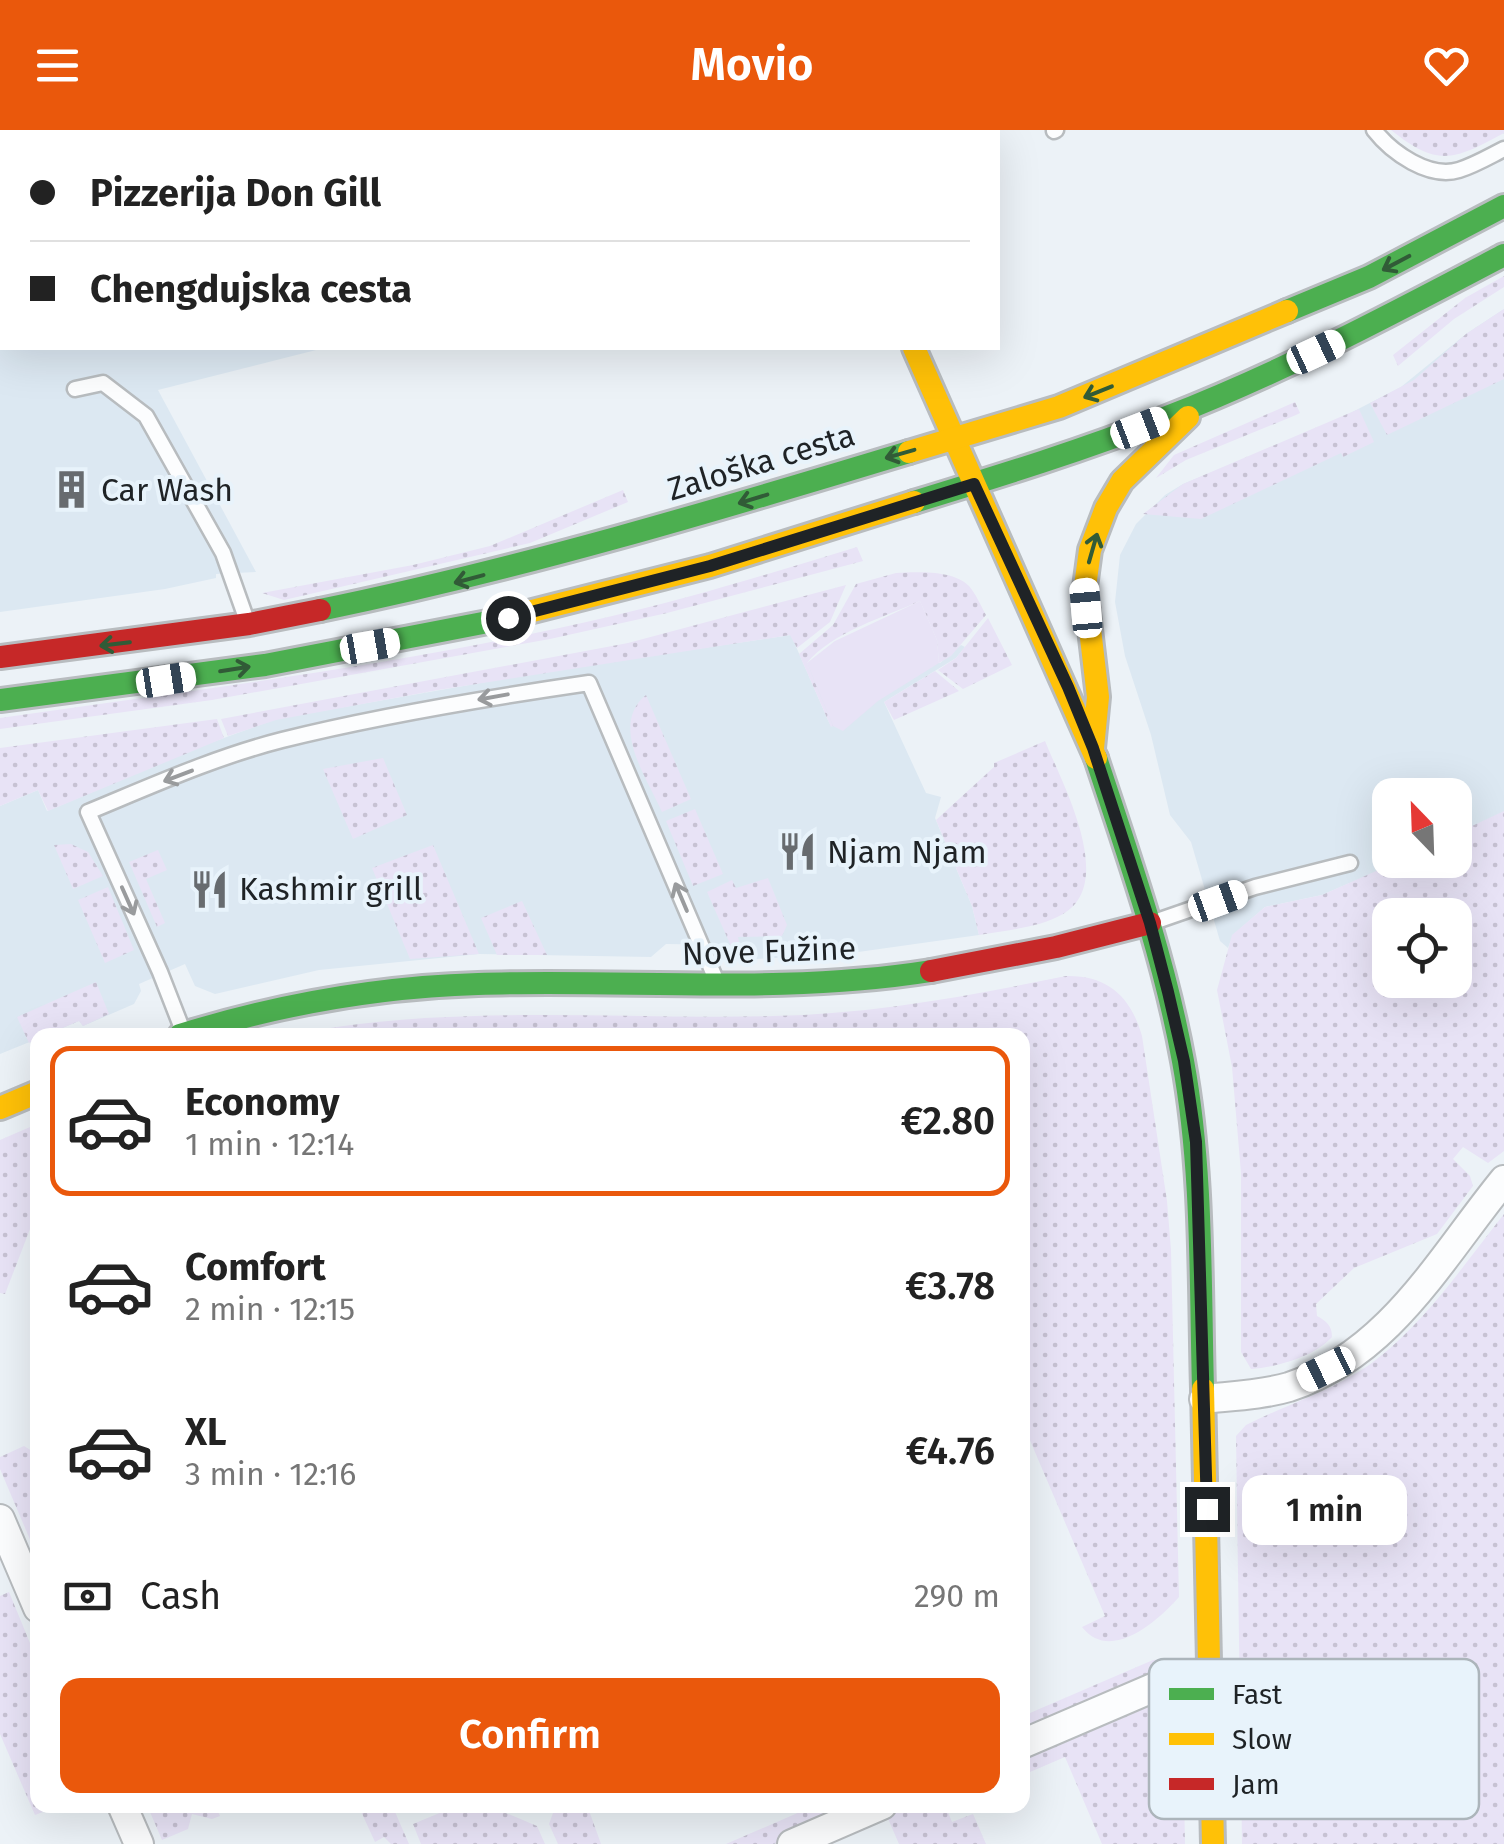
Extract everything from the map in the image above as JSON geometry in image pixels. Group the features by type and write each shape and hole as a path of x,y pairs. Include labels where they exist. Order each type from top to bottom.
{"main road":[{"name":"Zaloška cesta","path":"0,657 249,624 450,584 954,439 1059,407 1274,318 1369,277 1504,206"},
{"path":"0,700 266,664 474,626 710,566 1078,451 1205,401 1351,336 1504,255"},
{"path":"915,350 1093,748 1150,923 1184,1061 1194,1128 1210,1659"},
{"path":"1093,748 1098,697 1085,587 1090,550 1106,508 1122,481 1205,401"},
{"name":"Nove Fužine","path":"208,1028 292,1005 416,988 508,984 834,984 916,974 1054,949 1150,923"},
{"path":"0,1108 30,1095"},
{"path":"1213,1819 1213,1844"}],"street":[{"path":"1204,1399 1290,1386 1367,1343 1403,1312 1504,1180"},
{"path":"0,1519 30,1589"},
{"path":"1030,1741 1149,1690"},
{"path":"125,1813 138,1844"},
{"path":"792,1844 864,1813"}],"lane":[{"path":"1374,130 1407,159 1430,170 1462,170 1504,149"},
{"path":"75,390 104,383 146,416 223,554 249,624"},
{"path":"180,1028 160,972 88,812 280,740 393,716 589,683 720,987"},
{"name":"Nove Fužine","path":"1150,923 1255,887 1350,863"}],"shaded area":[{"path":"1391,130 1504,133 1472,149 1446,156 1421,150"},
{"path":"1504,276 1504,287 1454,319 1398,366 1393,355 1465,298"},
{"path":"1504,309 1504,840 1472,857 1472,778 1372,778 1372,878 1381,878 1352,882 1322,895 1265,907 1233,935 1228,948 1220,941 1191,842 1170,815 1151,735 1125,656 1115,602 1120,555 1136,524 1165,495 1183,484 1327,425 1401,387 1466,334"},
{"path":"1504,309 1504,379 1387,435 1370,403 1414,380 1466,334"},
{"path":"0,350 316,350 158,390 256,572 216,574 216,578 165,589 0,612"},
{"path":"1295,402 1300,413 1186,460 1156,478 1174,455"},
{"path":"1359,409 1374,442 1343,457 1341,453 1201,519 1143,514 1183,484"},
{"path":"623,490 628,502 530,543 284,600 262,593 413,565 490,546"},
{"path":"857,547 863,561 667,613 550,639 212,700 0,729 0,718 305,674 533,634 671,602"},
{"path":"896,573 954,577 972,589 986,615 951,656 939,663 937,640 920,601 830,642 807,663 831,727 799,654 833,625 856,584"},
{"path":"846,585 830,622 797,648 790,635 438,690 276,720 228,736 221,719 628,643"},
{"path":"920,601 937,640 939,663 878,701 843,731 833,726 807,663 835,641"},
{"path":"988,618 1012,665 963,689 938,670 956,658"},
{"path":"791,635 831,727 807,663 940,663 961,645 965,647 956,658 884,702 926,793 941,797 935,818 972,906 979,935 844,954 757,959 734,953 730,945 666,944 651,957 479,954 319,970 215,994 195,986 185,964 139,984 141,991 134,1004 83,1026 79,1021 62,1028 30,1028 30,1042 0,1054 0,806 38,790 47,811 276,719 560,669"},
{"path":"935,671 959,691 894,720 884,702"},
{"path":"646,695 691,799 662,812 634,752 631,736 635,707"},
{"path":"217,719 224,738 48,811 38,790 0,806 0,748"},
{"path":"1045,741 1081,832 1085,880 1078,899 1054,919 979,935 972,906 936,820 994,763"},
{"path":"383,758 407,815 353,839 323,769"},
{"path":"695,809 723,874 693,886 666,821"},
{"path":"1504,811 1504,1151 1488,1163 1463,1147 1453,1159 1470,1176 1473,1186 1437,1234 1354,1268 1316,1304 1317,1316 1332,1333 1324,1344 1295,1360 1251,1369 1241,1352 1241,1173 1232,1067 1217,990 1232,935 1265,907 1322,895 1372,873 1372,878 1472,878 1472,826"},
{"path":"71,844 88,852 103,876 73,889 54,845"},
{"path":"433,845 479,954 410,959 372,868"},
{"path":"158,850 167,870 146,879 165,923 157,927 129,862"},
{"path":"768,878 787,925 782,936 738,937 742,955 734,953 707,892 732,880 736,888"},
{"path":"108,887 134,950 105,963 78,900"},
{"path":"522,901 547,955 497,955 481,918"},
{"path":"1066,976 1094,979 1124,1000 1142,1036 1171,1250 1179,1597 1146,1627 1119,1640 1093,1637 1082,1627 1105,1616 1030,1440 1030,1028 332,1028 470,1016 810,1015"},
{"path":"96,982 109,1014 83,1026 79,1021 62,1028 30,1028 29,1043 17,1017"},
{"path":"30,1127 30,1229 5,1294 0,1293 0,1140"},
{"path":"1504,1214 1504,1844 1242,1844 1242,1819 1479,1819 1479,1659 1239,1659 1236,1436 1246,1425 1330,1387 1377,1359 1429,1309"},
{"path":"24,1446 30,1450 30,1540 0,1469 0,1457"},
{"path":"9,1592 30,1643 30,1803 0,1734 0,1596"},
{"path":"1149,1662 1149,1677 1030,1733 1030,1713"},
{"path":"1149,1699 1149,1819 1185,1819 1185,1844 1102,1844 1065,1757 1030,1772 1030,1752"},
{"path":"150,1813 219,1813 220,1816 212,1819 192,1814 188,1829 162,1840"},
{"path":"362,1813 395,1813 409,1844 391,1844 384,1837 375,1842"},
{"path":"440,1813 506,1813 537,1826 545,1844 421,1844 413,1824"},
{"path":"553,1813 590,1813 601,1844 558,1844 549,1824"},
{"path":"798,1813 846,1813 774,1844 726,1844"},
{"path":"948,1813 952,1822 973,1814 986,1844 899,1844 886,1814"}],"traffic: fast":[{"path":"1287,311 1369,277 1504,206"},
{"path":"914,502 1073,452 1253,381 1504,255"},
{"path":"320,610 543,558 909,452"},
{"path":"0,700 265,665 493,621"},
{"path":"1096,758 1156,946 1183,1061 1197,1184 1203,1389"},
{"path":"206,1028 290,1006 402,989 535,983 761,984 931,971"}],"traffic: slow":[{"path":"909,452 1059,407 1287,311"},
{"path":"915,350 1096,758"},
{"path":"1093,748 1098,697 1085,587 1090,550 1106,508 1122,481 1188,417"},
{"path":"493,621 710,566 914,502"},
{"path":"0,1108 30,1095"},
{"path":"1203,1389 1209,1659"},
{"path":"1212,1819 1213,1844"}],"traffic: jam":[{"path":"0,657 249,624 320,610"},
{"path":"931,971 1056,947 1150,923"}],"place":[{"name":"Car Wash","path":"71,490"},
{"name":"Njam Njam","path":"797,852"},
{"name":"Kashmir grill","path":"209,889"}],"route":[{"path":"508,618 710,566 974,484 1093,748 1150,923 1184,1061 1196,1142 1207,1509"}]}
